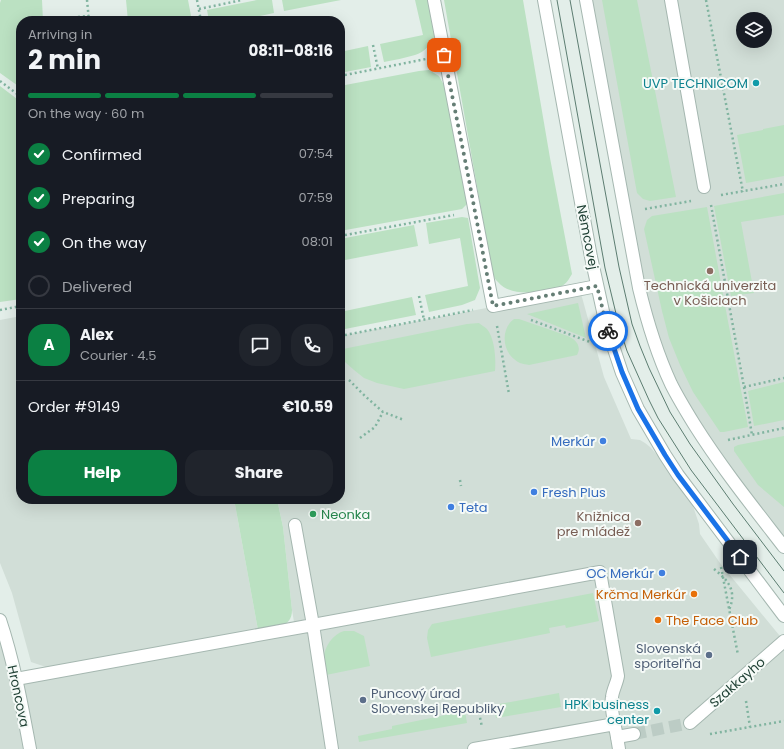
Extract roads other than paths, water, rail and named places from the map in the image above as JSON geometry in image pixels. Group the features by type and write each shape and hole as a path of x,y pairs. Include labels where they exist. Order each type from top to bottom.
{"street":[{"path":"434,0 493,306 597,286"},
{"name":"Němcovej","path":"544,0 597,286 604,319 622,372 638,409 678,475 784,616"},
{"path":"586,0 639,288 646,317 655,344 671,384 706,443 727,474 784,547"},
{"path":"671,0 704,186"},
{"path":"294,525 313,625 332,749"},
{"path":"16,679 600,572 618,676 611,703 618,743 634,734"},
{"name":"Hroncova","path":"0,620 16,679 30,749"},
{"name":"Szakkayho","path":"692,721 784,641"},
{"path":"474,749 615,724"}],"tunnel":[{"path":"634,734 690,723"}],"tram line":[{"path":"557,0 605,268 619,326 627,351 658,418 691,470 784,593"},
{"path":"570,0 619,267 632,324 640,346 670,412 690,444 784,571"}],"place":[{"name":"UVP TECHNICOM","path":"756,83"},
{"name":"Technická univerzita v Košiciach","path":"710,271"},
{"name":"Merkúr","path":"603,441"},
{"name":"Fresh Plus","path":"534,492"},
{"name":"Teta","path":"451,507"},
{"name":"Neonka","path":"313,514"},
{"name":"Knižnica pre mládež","path":"638,523"},
{"name":"OC Merkúr","path":"662,573"},
{"name":"Krčma Merkúr","path":"694,594"},
{"name":"The Face Club","path":"658,620"},
{"name":"Slovenská sporiteľňa","path":"709,655"},
{"name":"Puncový úrad Slovenskej Republiky","path":"363,700"},
{"name":"HPK business center","path":"657,711"}]}
